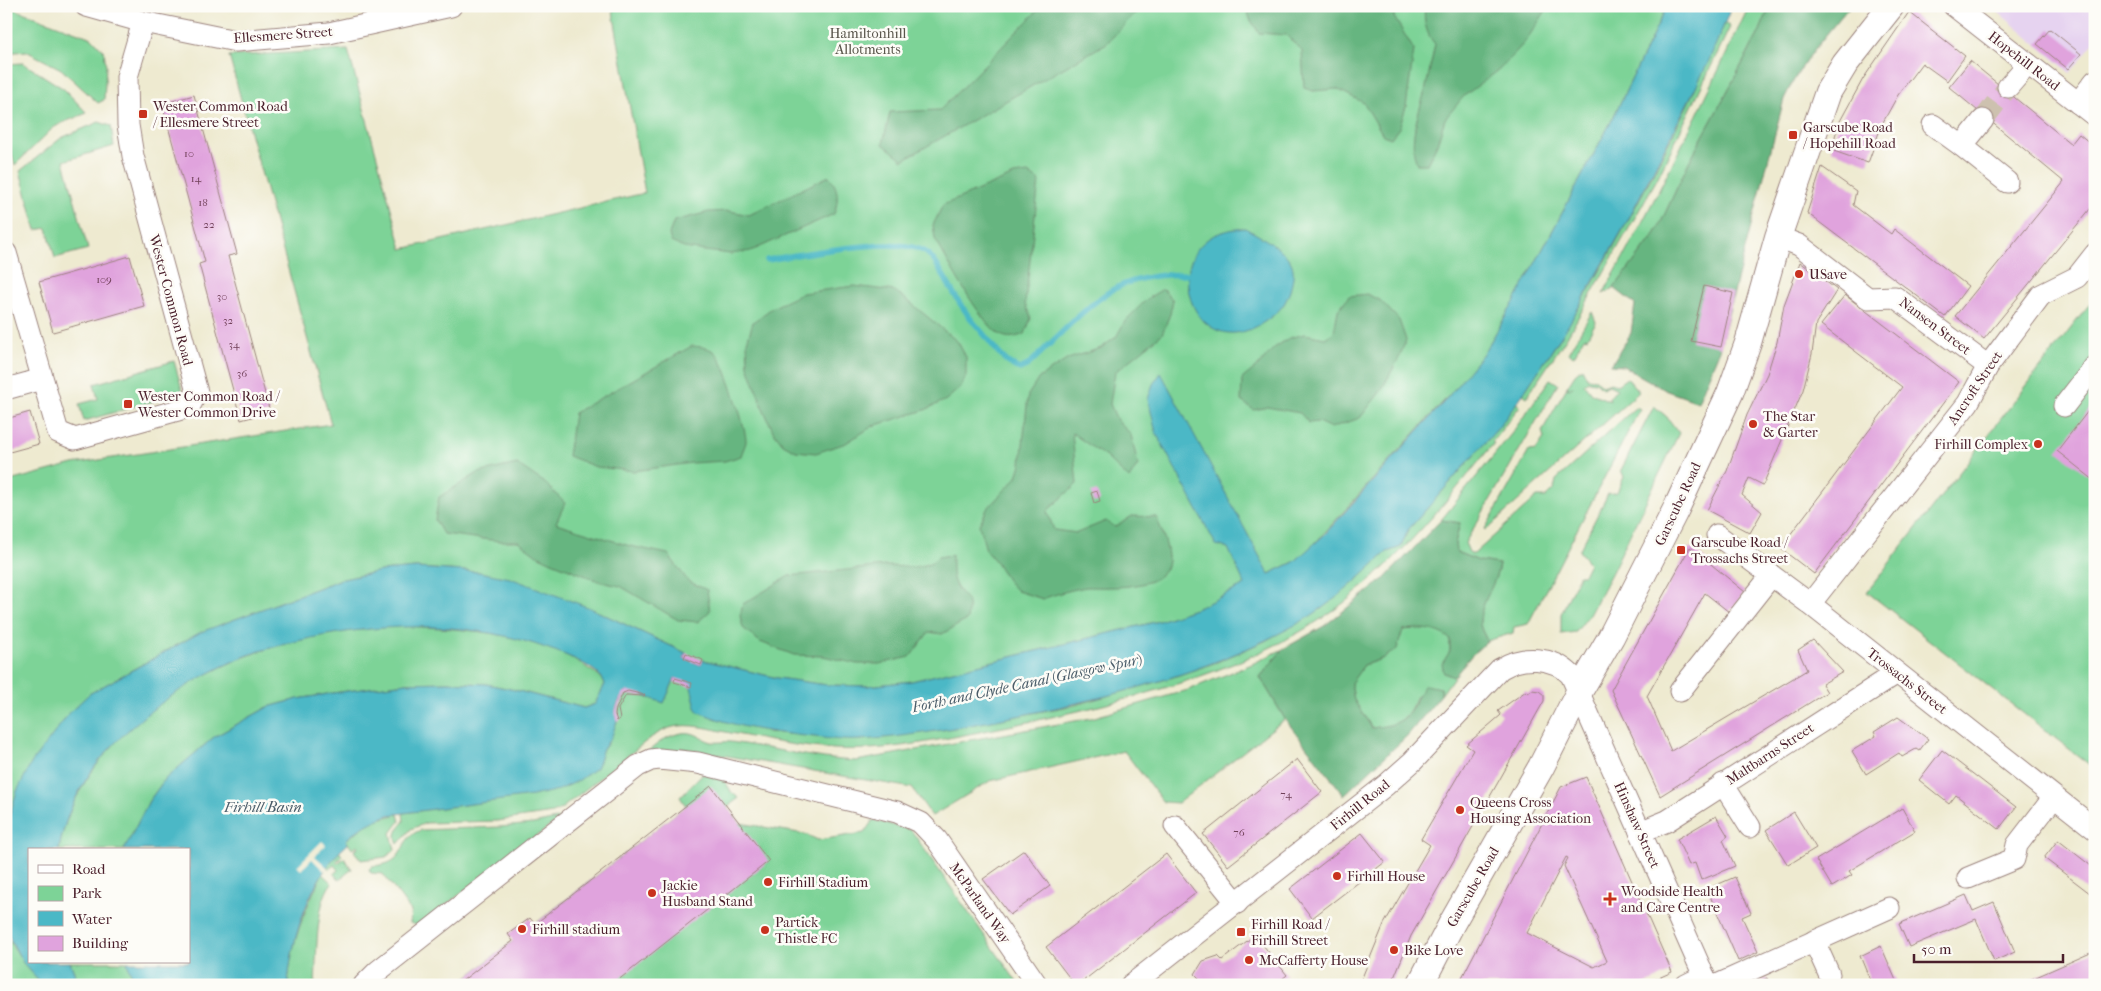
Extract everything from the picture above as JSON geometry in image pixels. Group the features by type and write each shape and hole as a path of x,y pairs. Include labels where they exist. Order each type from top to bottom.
{"main road":[{"name":"Garscube Road","path":"1420,985 1452,923 1542,768 1579,692 1611,637 1672,518 1730,393 1748,343 1778,237 1828,92 1845,64 1891,6"}],"street":[{"name":"Ellesmere Street","path":"86,6 143,22 236,41 328,34 451,6"},
{"name":"Hopehill Road","path":"1954,6 2095,116"},
{"name":"Wester Common Road","path":"6,253 58,432 75,440 189,407 196,392 133,156 128,125 127,77 143,22"},
{"path":"2008,87 2028,64"},
{"path":"2078,103 2095,81"},
{"path":"1962,146 1983,120"},
{"path":"1933,125 2007,182"},
{"name":"Nansen Street","path":"1778,237 1799,245 1868,298 1895,297 1988,366"},
{"name":"Ancroft Street","path":"1810,604 1968,403 1988,366 2041,295 2077,277 2095,254"},
{"path":"2064,406 2095,366"},
{"path":"6,389 42,379"},
{"name":"Trossachs Street","path":"1717,535 1810,604 2095,829"},
{"path":"1680,691 1771,576"},
{"name":"Firhill Road","path":"1131,985 1386,785 1413,761 1491,677 1509,663 1526,659 1561,667 1571,675 1579,692"},
{"name":"Maltbarns Street","path":"1640,832 1667,821 1897,673"},
{"name":"Hinshaw Street","path":"1579,692 1704,983"},
{"name":"McParland Way","path":"364,985 378,971 638,766 651,760 665,758 722,768 898,812 921,823 937,840 1037,985"},
{"path":"1724,784 1750,827"},
{"path":"1968,878 2014,859 2017,845 2054,797"},
{"path":"1175,826 1237,903"},
{"path":"1704,983 1814,941 1889,908"},
{"path":"1814,941 1829,974"}],"shaded area":[{"path":"1991,6 2095,6 2095,41 2070,73"}],"green space":[{"path":"6,6 92,38 104,51 106,66 104,100 98,103 61,69 26,51 6,53"},
{"name":"Hamiltonhill Allotments","path":"612,6 1667,6 1612,120 1516,299 1485,351 1462,381 1308,551 1294,562 1198,608 1159,621 912,681 868,686 827,685 777,678 703,660 701,665 684,658 686,653 590,608 479,572 416,568 381,571 339,580 220,625 177,645 89,694 17,791 6,827 6,482 73,464 331,424 229,56 348,50 402,249 645,193"},
{"path":"1042,6 1142,6 1107,43 903,160 883,144 890,112 940,110"},
{"path":"1246,6 1395,6 1394,17 1414,50 1406,107 1399,128 1391,138 1383,135 1364,103 1337,89 1313,91 1304,88 1302,51 1286,35 1259,33 1250,19"},
{"path":"1425,6 1549,6 1525,42 1499,70 1464,96 1445,119 1437,144 1427,164 1417,164 1413,145 1414,135 1435,44 1429,36 1426,27"},
{"path":"1749,6 1770,6 1759,33 1689,162 1656,233 1614,288 1603,294 1679,152"},
{"path":"1770,6 1850,6 1806,62 1784,99 1718,354 1698,402 1667,391 1623,366 1611,365 1631,333 1635,304 1614,288 1656,233 1689,162 1759,33"},
{"path":"1725,23 1730,27 1657,179 1567,337 1527,397 1523,394 1569,324 1612,251 1652,176 1690,100"},
{"path":"23,63 64,89 87,113 53,128 15,165 6,133 6,64"},
{"path":"99,122 111,126 114,146 64,161 88,249 55,258 47,228 36,230 20,171 61,138"},
{"path":"1028,173 1039,181 1025,304 1031,318 1025,334 1009,337 1002,336 991,327 973,304 935,239 933,225 943,205 1014,175"},
{"path":"829,176 835,185 837,194 834,214 751,251 731,254 684,248 671,242 669,234 674,221 709,212 730,211 749,215"},
{"path":"854,286 895,291 912,304 958,342 966,357 966,376 961,387 946,400 925,410 873,426 846,443 816,453 796,451 783,444 773,431 748,366 747,342 753,322 772,308 803,293"},
{"path":"1163,289 1173,300 1162,334 1115,372 1110,404 1117,420 1131,435 1138,465 1129,479 1106,457 1072,433 1077,484 1047,511 1054,530 1077,533 1106,521 1115,527 1132,516 1156,517 1167,550 1168,561 1165,571 1157,578 1135,585 1087,587 1043,599 1017,591 986,550 979,525 987,509 1017,477 1021,464 1028,395 1039,378 1068,359 1101,348 1116,337 1125,321 1148,298"},
{"path":"1367,294 1381,301 1399,320 1406,340 1400,356 1381,391 1360,418 1331,428 1318,422 1309,423 1300,413 1267,407 1254,410 1241,401 1242,379 1260,364 1274,348 1289,338 1305,334 1325,338 1334,332 1338,310 1349,296"},
{"name":"Firhill Complex","path":"2095,297 2095,769 1867,592"},
{"path":"1592,312 1596,322 1587,338 1584,337 1574,356 1568,353"},
{"path":"692,346 712,350 721,360 739,411 745,435 746,442 741,456 725,461 691,463 634,471 596,467 568,456 574,413"},
{"path":"174,361 183,393 84,421 79,404 98,399 94,384"},
{"path":"1582,368 1587,378 1596,379 1602,386 1610,383 1617,385 1627,378 1639,392 1486,530 1529,451 1536,450 1544,438 1542,431 1566,389 1573,387 1566,388 1575,374","holes":["1588,381 1596,382 1602,388 1609,385 1617,389 1609,398 1610,401 1591,393 1584,384"]},
{"path":"1550,379 1558,384 1465,543 1470,554 1474,554 1537,497 1546,497 1554,489 1556,480 1636,407 1640,409 1528,624 1514,627 1513,633 1487,641 1481,627 1480,615 1498,571 1499,564 1479,561 1456,552 1455,543 1460,523 1441,520 1512,433"},
{"path":"1516,403 1520,406 1492,442 1494,443 1458,487 1381,571 1337,608 1300,632 1259,653 1216,671 1124,700 951,738 893,747 873,749 822,748 772,741 701,727 675,727 649,739 561,809 553,813 497,821 426,823 411,829 398,844 396,837 404,821 403,813 492,801 597,767 602,751 608,743 617,721 618,709 626,695 644,696 664,702 675,678 692,683 767,732 859,740 942,730 1075,705 1170,678 1217,662 1265,641 1321,609 1387,552 1401,547 1408,530 1499,427"},
{"path":"1654,406 1667,417 1679,433 1613,570 1589,615 1576,632 1561,634 1561,614 1579,575 1583,575 1589,563 1579,551 1608,494 1617,492 1624,477 1621,470"},
{"path":"517,464 545,483 565,503 556,523 630,546 668,554 688,581 707,590 710,611 698,622 678,620 620,586 601,582 552,562 537,555 518,541 499,541 443,534 435,520 439,497 478,473"},
{"path":"1441,520 1460,523 1455,543 1456,552 1479,561 1499,564 1481,615 1481,627 1487,641 1471,656 1454,677 1444,673 1442,664 1450,651 1450,639 1428,630 1403,630 1397,649 1384,658 1364,665 1351,683 1354,700 1372,728 1392,724 1405,717 1425,685 1441,688 1441,695 1407,736 1344,795 1285,719 1260,677 1283,649 1324,626 1384,579"},
{"path":"952,555 954,581 968,602 967,620 942,634 929,632 910,657 879,664 857,664 823,656 794,655 760,642 743,628 740,616 743,604 789,576 885,566 914,567 930,564 938,557"},
{"path":"404,626 451,629 475,631 524,640 547,647 569,657 598,675 605,684 595,704 584,708 486,684 448,682 406,683 333,693 298,699 268,707 214,737 165,779 149,801 125,848 60,848 69,815 85,782 107,752 133,725 163,701 195,681 228,664 278,645 368,629"},
{"path":"1423,628 1439,631 1450,639 1450,651 1444,673 1454,677 1441,695 1441,688 1417,696 1409,712 1400,721 1372,728 1354,700 1351,682 1364,665 1384,658 1403,630"},
{"path":"1283,649 1260,677 1285,719 1178,803 1163,802 1124,751 990,781 932,816 912,788 681,748 679,754 645,754 668,737 689,733 712,742 731,742 809,756 856,761 1091,718 1188,690"},
{"name":"Firhill Stadium","path":"705,774 723,778 732,793 739,798 727,807 740,823 805,834 818,840 864,833 873,820 911,830 1019,985 464,985 462,981 686,806 680,797 701,775"},
{"path":"398,814 400,821 391,833 395,850 386,857 361,860 354,851 358,847 357,845 352,849 346,840 371,821"},
{"path":"561,818 418,926 410,923 411,911 383,874 371,873 369,869 372,866 392,861 398,856 408,839 421,830 500,827 533,824"},
{"path":"339,851 342,856 336,862 338,863 344,858 352,869 339,880 334,874 338,870 334,865 329,869 327,866"},
{"path":"322,874 332,883 322,903 315,985 288,985 295,941 304,914"},
{"path":"9,940 40,985 6,985 6,941"},
{"path":"71,964 128,964 135,985 79,985"}],"water":[{"path":"1667,6 1732,6 1707,65 1628,220 1568,326 1499,427 1408,530 1401,547 1387,552 1356,581 1311,616 1264,641 1192,671 1079,703 931,732 878,739 832,739 770,731 725,722 697,711 691,687 675,678 664,703 645,695 625,692 617,705 617,721 612,736 602,751 597,767 578,781 559,790 532,796 389,815 366,825 346,840 348,844 323,872 305,909 293,948 288,985 135,985 128,964 190,964 190,848 125,848 149,801 165,779 214,737 268,707 298,699 406,683 448,682 486,684 584,708 595,704 605,684 597,672 572,658 556,651 491,633 431,627 401,627 370,629 311,638 262,650 221,667 194,681 144,716 107,752 85,781 69,814 59,848 28,848 28,964 71,964 79,985 40,985 35,976 23,963 6,931 6,827 17,791 32,762 71,711 89,694 201,632 339,580 381,571 416,568 479,572 510,578 590,608 686,653 684,658 701,665 703,660 777,678 827,685 868,686 912,681 1159,621 1198,608 1245,585 1228,548 1216,545 1156,433 1148,399 1153,384 1161,373 1269,574 1294,562 1324,535 1443,403 1485,351 1516,299 1612,120"},
{"path":"1245,228 1272,244 1289,259 1293,272 1292,282 1286,301 1276,313 1248,330 1224,332 1205,323 1193,305 1188,283 1191,261 1203,243 1226,231"}],"pier":[{"path":"322,841 326,845 315,856 328,868 324,871 312,859 301,870 297,866"}],"building":[{"path":"1909,12 1965,56 1947,81 1922,63 1898,95 1882,124 1868,163 1831,150 1839,123 1863,79"},
{"path":"2050,29 2081,54 2068,69 2037,44"},
{"path":"1970,61 2071,144 2079,134 2095,147 2095,203 1984,339 1955,316 2064,182 1949,87"},
{"path":"194,95 237,254 228,256 270,412 241,420 199,264 205,262 162,104"},
{"path":"1822,167 1856,191 1853,205 1891,234 1894,229 1968,286 1945,317 1807,213"},
{"path":"130,256 144,306 53,332 39,282"},
{"path":"1800,262 1837,290 1816,323 1812,354 1803,390 1763,485 1749,478 1742,495 1762,512 1750,533 1707,510 1727,471 1747,415 1767,374 1777,342 1784,305"},
{"path":"1704,286 1733,293 1721,347 1691,341"},
{"path":"1845,295 1959,382 1814,574 1780,548 1902,387 1821,325"},
{"path":"2095,402 2095,481 2057,451"},
{"path":"30,412 39,444 6,453 6,419"},
{"path":"1097,491 1100,501 1094,503 1091,493"},
{"path":"1690,547 1745,592 1729,612 1705,593 1647,696 1671,751 1807,670 1798,650 1813,640 1843,672 1822,684 1827,692 1660,796 1611,690"},
{"path":"686,653 703,660 701,665 684,658"},
{"path":"675,678 692,683 691,687 674,682"},
{"name":"Queens Cross Housing Association","path":"1532,690 1539,691 1544,695 1544,701 1411,936 1391,985 1359,985 1384,924 1430,845 1421,839 1473,750 1466,745 1501,715 1498,711 1526,691 1528,693"},
{"path":"628,691 645,695 626,695 618,709 620,719 617,721 616,709 623,693"},
{"path":"1898,717 1928,739 1919,751 1916,749 1902,757 1899,753 1866,774 1852,751 1876,736 1874,732"},
{"path":"1942,750 2016,807 1999,829 1956,795 1949,804 1919,780"},
{"path":"1297,759 1322,792 1228,866 1203,834"},
{"name":"Woodside Health and Care Centre","path":"1586,777 1672,972 1643,985 1458,985 1561,787","holes":["1566,857 1568,858 1564,866 1607,961 1594,967 1527,933"]},
{"name":"Jackie Husband Stand","path":"711,786 769,861 612,985 464,985 462,981 513,941 508,934 530,918 535,924"},
{"path":"1902,808 1915,831 1849,871 1852,875 1832,887 1816,860"},
{"path":"1794,812 1816,848 1788,865 1766,830"},
{"path":"1716,816 1728,836 1723,840 1735,866 1701,880 1695,863 1689,865 1677,839"},
{"name":"Firhill House","path":"1362,833 1385,862 1312,918 1290,889"},
{"path":"2058,840 2095,869 2095,897 2044,858"},
{"path":"1024,850 1050,886 1010,915 983,879"},
{"path":"1166,854 1196,893 1078,985 1075,985 1046,947"},
{"path":"1735,877 1751,913 1742,917 1758,952 1738,961 1707,889"},
{"path":"1966,895 1973,911 1994,902 2015,952 1994,961 1976,919 1909,947 1899,924"},
{"name":"McCafferty House","path":"1255,935 1287,975 1275,985 1191,985 1199,978 1195,974 1203,961 1218,956 1222,960"},
{"path":"1881,946 1898,985 1872,985 1860,956"},
{"path":"2095,951 2095,980 2083,985 2018,985"},
{"path":"1767,978 1770,985 1753,985"}],"waterway":[{"path":"767,260 850,247 898,245 916,248 932,258 966,313 999,353 1009,363 1020,369 1028,365 1093,304 1114,289 1133,281 1152,277 1192,274"}],"tunnel":[{"path":"1983,120 2008,87"}],"place":[{"name":"Wester Common Road / Ellesmere Street","path":"143,114"},
{"name":"Garscube Road / Hopehill Road","path":"1793,135"},
{"name":"USave","path":"1799,274"},
{"name":"Wester Common Road / Wester Common Drive","path":"128,404"},
{"name":"The Star & Garter","path":"1753,424"},
{"name":"Firhill Complex","path":"2038,444"},
{"name":"Garscube Road / Trossachs Street","path":"1681,550"},
{"name":"Queens Cross Housing Association","path":"1460,810"},
{"name":"Firhill House","path":"1337,876"},
{"name":"Firhill Stadium","path":"768,882"},
{"name":"Jackie Husband Stand","path":"652,893"},
{"name":"Woodside Health and Care Centre","path":"1610,899"},
{"name":"Firhill stadium","path":"522,929"},
{"name":"Partick Thistle FC","path":"765,930"},
{"name":"Firhill Road / Firhill Street","path":"1241,932"},
{"name":"Bike Love","path":"1394,950"},
{"name":"McCafferty House","path":"1249,960"}],"water label":[{"name":"Forth and Clyde Canal (Glasgow Spur)","path":"1027,683"},
{"name":"Firhill Basin","path":"263,807"}]}
